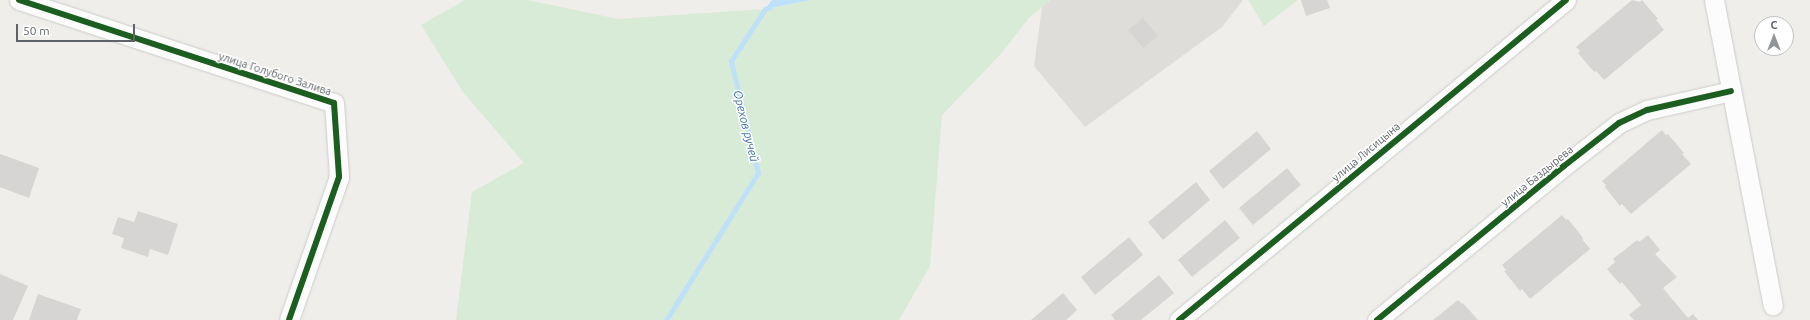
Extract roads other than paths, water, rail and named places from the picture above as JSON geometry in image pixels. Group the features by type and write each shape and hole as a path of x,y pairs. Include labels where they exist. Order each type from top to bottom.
{"street":[{"name":"улица Голубого Залива","path":"19,0 334,103 339,177 289,320"},
{"name":"улица Лисицына","path":"1179,320 1566,0"},
{"path":"1714,0 1773,305"},
{"name":"улица Баздырева","path":"1377,320 1564,166 1619,123 1646,110 1731,91"}],"water":[{"path":"772,0 811,0 765,9"}],"waterway":[{"name":"Орехов ручей","path":"666,320 758,173 731,61 765,9 770,7"}]}
